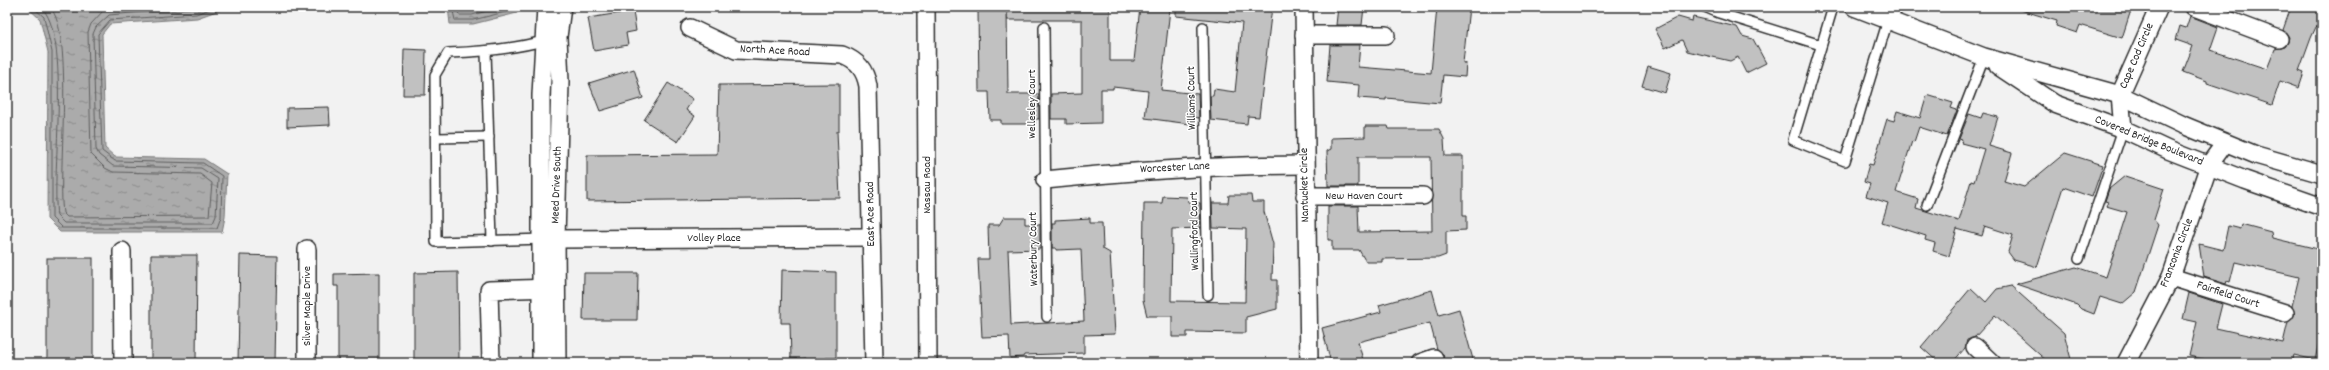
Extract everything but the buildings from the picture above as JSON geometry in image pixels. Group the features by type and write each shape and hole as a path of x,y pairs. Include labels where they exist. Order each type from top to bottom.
{"street":[{"name":"Meed Drive South","path":"546,7 550,39 560,82 549,239 550,288 557,363"},
{"name":"Meed Drive South","path":"550,39 562,7"},
{"name":"Nassau Road","path":"926,7 928,363"},
{"name":"Nantucket Circle","path":"1304,7 1305,196 1309,363"},
{"name":"Covered Bridge Boulevard","path":"1854,7 1984,58 2120,95 2256,155 2322,174"},
{"name":"Cape Cod Circle","path":"2123,129 2120,95 2158,7"},
{"path":"2194,7 2279,39"},
{"name":"North Ace Road","path":"690,28 736,50 842,54 852,58 861,66"},
{"path":"1304,35 1386,34"},
{"name":"Covered Bridge Boulevard","path":"1984,58 2055,104 2123,129 2209,165 2322,207"},
{"name":"East Ace Road","path":"861,66 866,75 868,86 874,363"},
{"name":"Franconia Circle","path":"2128,362 2171,277 2209,165 2225,142"},
{"name":"Worcester Lane","path":"1045,180 1138,170 1206,168 1222,165 1305,165"},
{"name":"New Haven Court","path":"1305,196 1423,196"},
{"name":"Volley Place","path":"549,239 872,237"},
{"name":"Silver Maple Drive","path":"306,363 307,249"},
{"path":"122,251 123,363"},
{"name":"Fairfield Court","path":"2171,277 2285,313"},
{"name":"Meed Drive South","path":"541,363 550,288"},
{"path":"491,363 489,290 550,288"},
{"path":"1975,347 1992,363"}],"lane":[{"path":"1705,7 1821,46"},
{"path":"1833,7 1793,140 1845,162 1888,20 1900,7"},
{"name":"Wellesley Court","path":"1044,27 1045,180"},
{"name":"Williams Court","path":"1203,27 1206,168"},
{"path":"549,239 436,242 435,75 448,53 486,52 523,47 550,39"},
{"path":"486,52 492,241"},
{"path":"1927,205 1984,58"},
{"path":"2079,259 2123,129"},
{"path":"436,138 488,137"},
{"name":"Wallingford Court","path":"1206,168 1208,295"},
{"name":"Waterbury Court","path":"1045,180 1047,317"}],"water":[{"path":"27,7 228,7 197,18 110,24 102,34 105,148 115,157 204,159 227,174 225,217 222,232 60,232 47,219 48,52 40,19"},
{"path":"448,7 520,7 517,13 473,24 450,24"}]}
